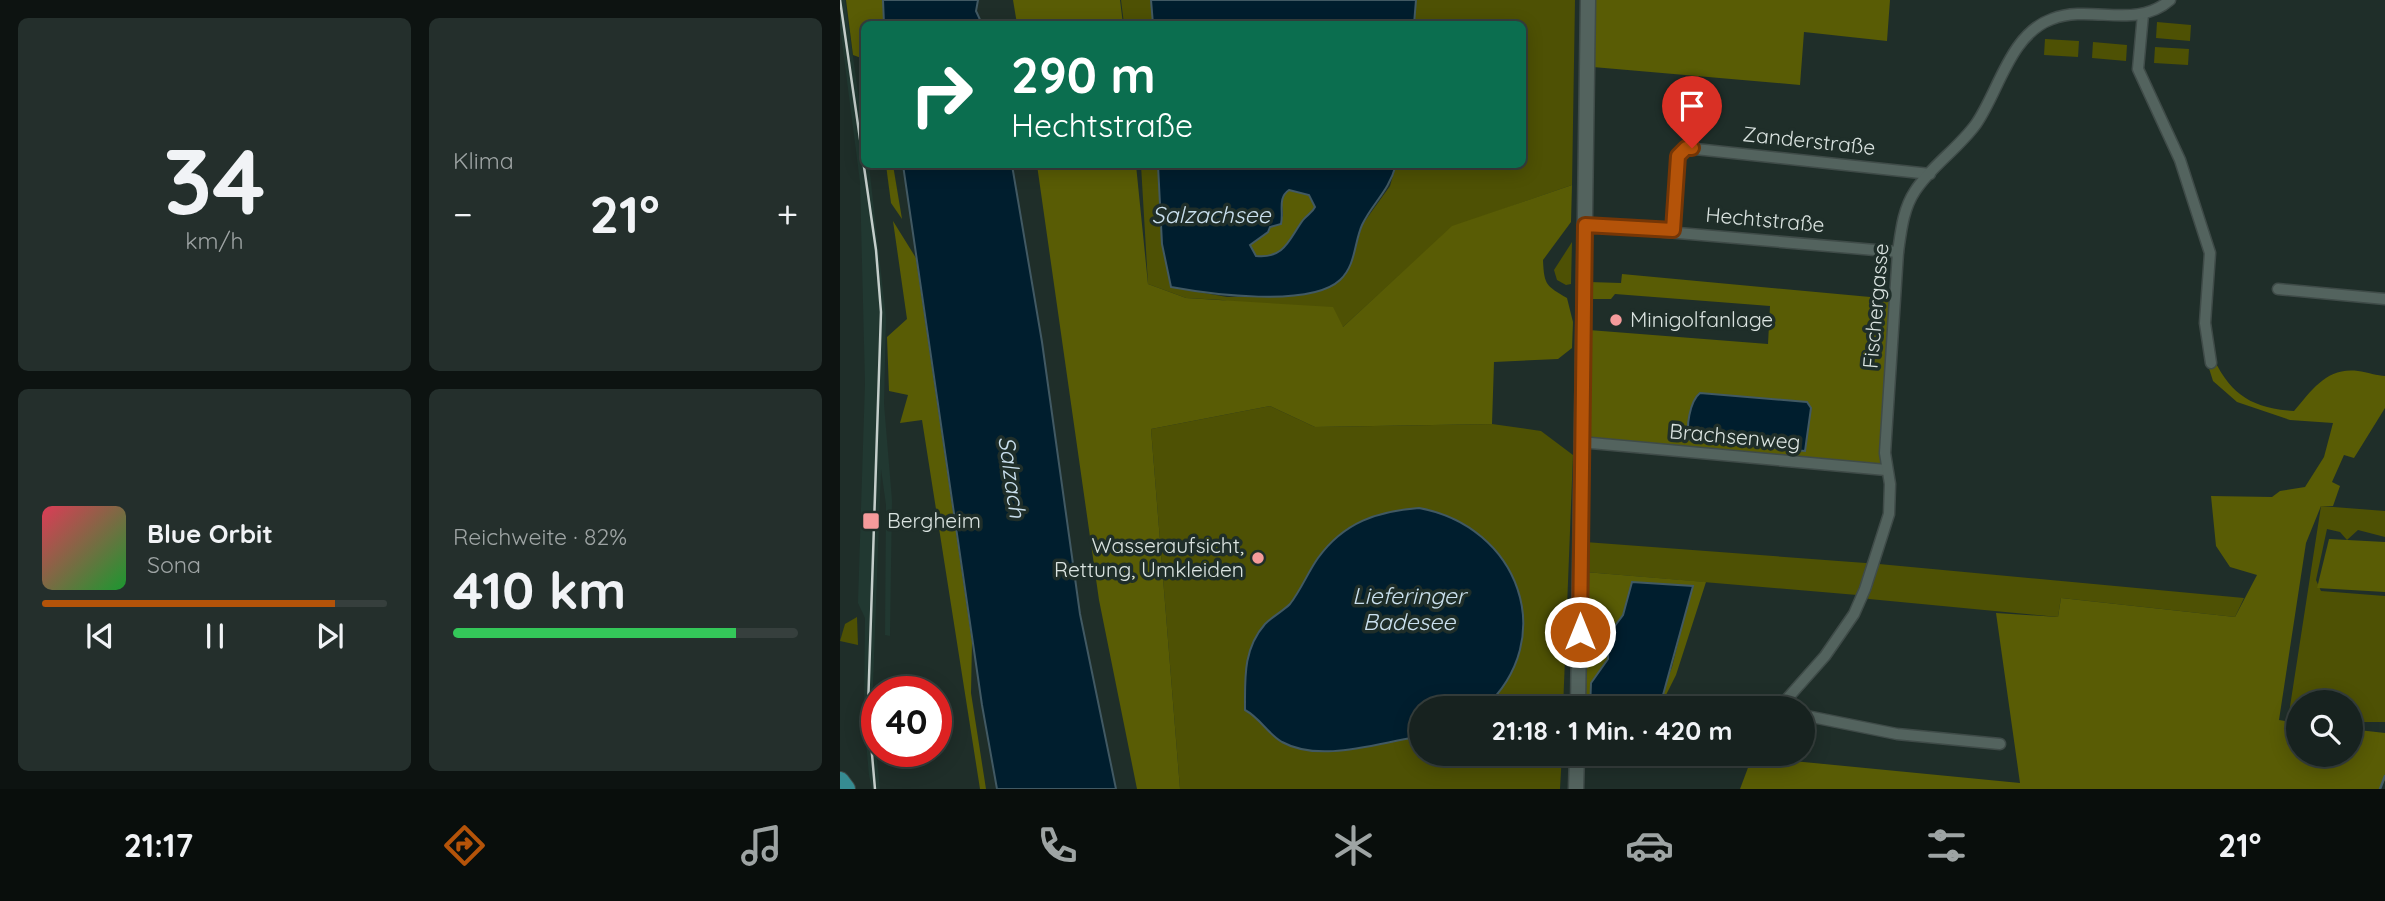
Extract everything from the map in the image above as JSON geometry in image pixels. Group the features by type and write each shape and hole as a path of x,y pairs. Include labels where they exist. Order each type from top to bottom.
{"main road":[{"path":"840,781 846,789"}],"street":[{"path":"1578,696 1588,0"},
{"name":"Fischergasse","path":"1790,696 1825,656 1859,601 1886,528 1890,484 1886,470 1898,252 1907,207 1915,191 1969,134 1987,108 2019,48 2039,26 2068,14 2143,14 2170,0"},
{"path":"2143,14 2138,69 2147,94 2174,143 2208,242 2211,263 2205,323 2211,363"},
{"name":"Zanderstraße","path":"1673,230 1678,156 1686,148 1930,174"},
{"name":"Hechtstraße","path":"1585,225 1673,230 1898,252"},
{"path":"2278,289 2385,299"},
{"name":"Brachsenweg","path":"1580,442 1886,470"},
{"path":"1815,718 1897,734 2000,744"},
{"path":"1576,789 1577,766"}],"shaded area":[{"path":"840,0 845,0 861,114 861,168 869,168 886,318 884,404 892,500 890,636 885,635 886,505 881,469 873,676 864,676 865,618 858,603 865,383 860,182 840,26"},
{"path":"846,0 883,0 884,21 861,21 861,58 853,55"},
{"path":"1013,0 1120,0 1123,21 1016,21"},
{"path":"1121,0 1151,0 1153,21 1124,21"},
{"path":"1416,0 1575,0 1572,185 1452,227 1343,327 1222,300 1186,298 1148,284 1141,168 1158,168 1162,244 1171,287 1227,297 1283,296 1351,264 1362,225 1390,186 1395,168 1526,168 1526,21 1414,21"},
{"path":"1596,0 1890,0 1887,41 1804,32 1800,85 1593,67"},
{"path":"2157,22 2191,25 2190,41 2156,38"},
{"path":"2045,39 2079,41 2078,57 2044,55"},
{"path":"2093,42 2127,45 2126,61 2092,58"},
{"path":"2155,47 2189,49 2188,65 2154,63"},
{"path":"886,168 894,168 902,219 891,203"},
{"path":"1037,168 1136,168 1148,284 1186,298 1333,307 1343,327 1452,226 1572,185 1571,222 1543,260 1548,284 1567,298 1573,322 1572,348 1558,359 1494,362 1492,424 1315,427 1270,406 1151,429 1180,789 1137,789 1099,600"},
{"path":"1289,190 1309,194 1315,207 1280,251 1256,256 1250,245 1283,216 1282,199"},
{"path":"893,221 916,258 972,641 971,693 986,789 980,789 922,420 900,423 908,395 889,391 887,337 907,319"},
{"path":"1572,242 1571,284 1566,285 1557,280 1554,270"},
{"path":"1622,274 1892,299 1882,465 1591,440 1587,436 1589,330 1768,344 1770,306 1615,294 1611,299 1590,299 1589,282 1621,283","holes":["1811,408 1805,450 1695,442 1687,435"]},
{"path":"2211,353 2225,379 2242,396 2265,406 2294,411 2322,381 2338,372 2358,371 2385,376 2385,408 2354,458 2344,455 2332,482 2340,486 2333,506 2321,506 2306,543 2279,720 2286,721 2286,767 2363,767 2363,730 2385,733 2385,780 2380,789 1740,789 1749,766 1815,766 1815,763 2020,783 1996,613 2058,617 2061,598 2235,617 2257,575 2230,567 2216,546 2211,496 2272,497 2280,491 2305,487 2324,457 2333,423 2290,420 2237,402 2213,381 2207,362"},
{"path":"1270,406 1315,427 1492,424 1541,431 1573,455 1564,696 1409,696 1409,766 1561,766 1560,789 1180,789 1151,429"},
{"path":"2321,506 2385,511 2385,537 2358,530 2347,540 2340,532 2327,529 2316,580 2321,591 2385,596 2385,722 2363,722 2363,690 2293,690"},
{"path":"2329,539 2385,542 2385,592 2317,588"},
{"path":"1585,542 1879,564 2244,598 2235,617 2061,598 2058,617 1869,599 1857,595 1585,572"},
{"path":"1585,572 1706,582 1676,675 1666,696 1661,696 1672,667 1692,586 1632,582 1623,615 1608,635 1609,659 1591,683 1590,696 1581,696"},
{"path":"857,617 858,645 840,641 845,624"},
{"path":"868,767 878,767 880,789 872,789"}],"water":[{"path":"883,0 978,0 976,11 981,21 884,21"},
{"path":"1151,0 1416,0 1414,21 1153,21"},
{"name":"Salzach","path":"903,168 1013,168 1042,342 1080,614 1116,789 997,789 982,705"},
{"name":"Salzachsee","path":"1158,168 1395,168 1385,190 1362,225 1349,268 1340,280 1326,289 1306,294 1258,297 1171,287 1162,244","holes":["1289,190 1309,195 1315,207 1280,251 1256,256 1250,245 1268,232 1270,227 1281,224 1285,193"]},
{"path":"1700,393 1807,402 1811,408 1805,451 1690,440 1689,415"},
{"name":"Lieferinger Badesee","path":"1419,508 1453,519 1482,537 1503,561 1517,589 1523,619 1520,650 1507,681 1494,696 1409,696 1409,738 1331,751 1297,748 1282,742 1245,710 1247,664 1253,643 1265,624 1290,604 1318,558 1339,535 1363,521 1390,512"},
{"path":"1632,582 1693,586 1662,696 1590,696 1591,683 1608,659 1608,635 1623,615"}],"waterway":[{"path":"2380,789 2385,776"}],"railway":[{"path":"840,0 861,146"},
{"path":"864,168 876,250 881,312 868,708 875,789"}],"place":[{"name":"Minigolfanlage","path":"1616,320"},
{"name":"Bergheim","path":"871,521"},
{"name":"Wasseraufsicht, Rettung, Umkleiden","path":"1258,558"}],"route":[{"path":"1580,632 1580,442 1585,225 1673,230 1678,156 1686,148 1692,148"}]}
